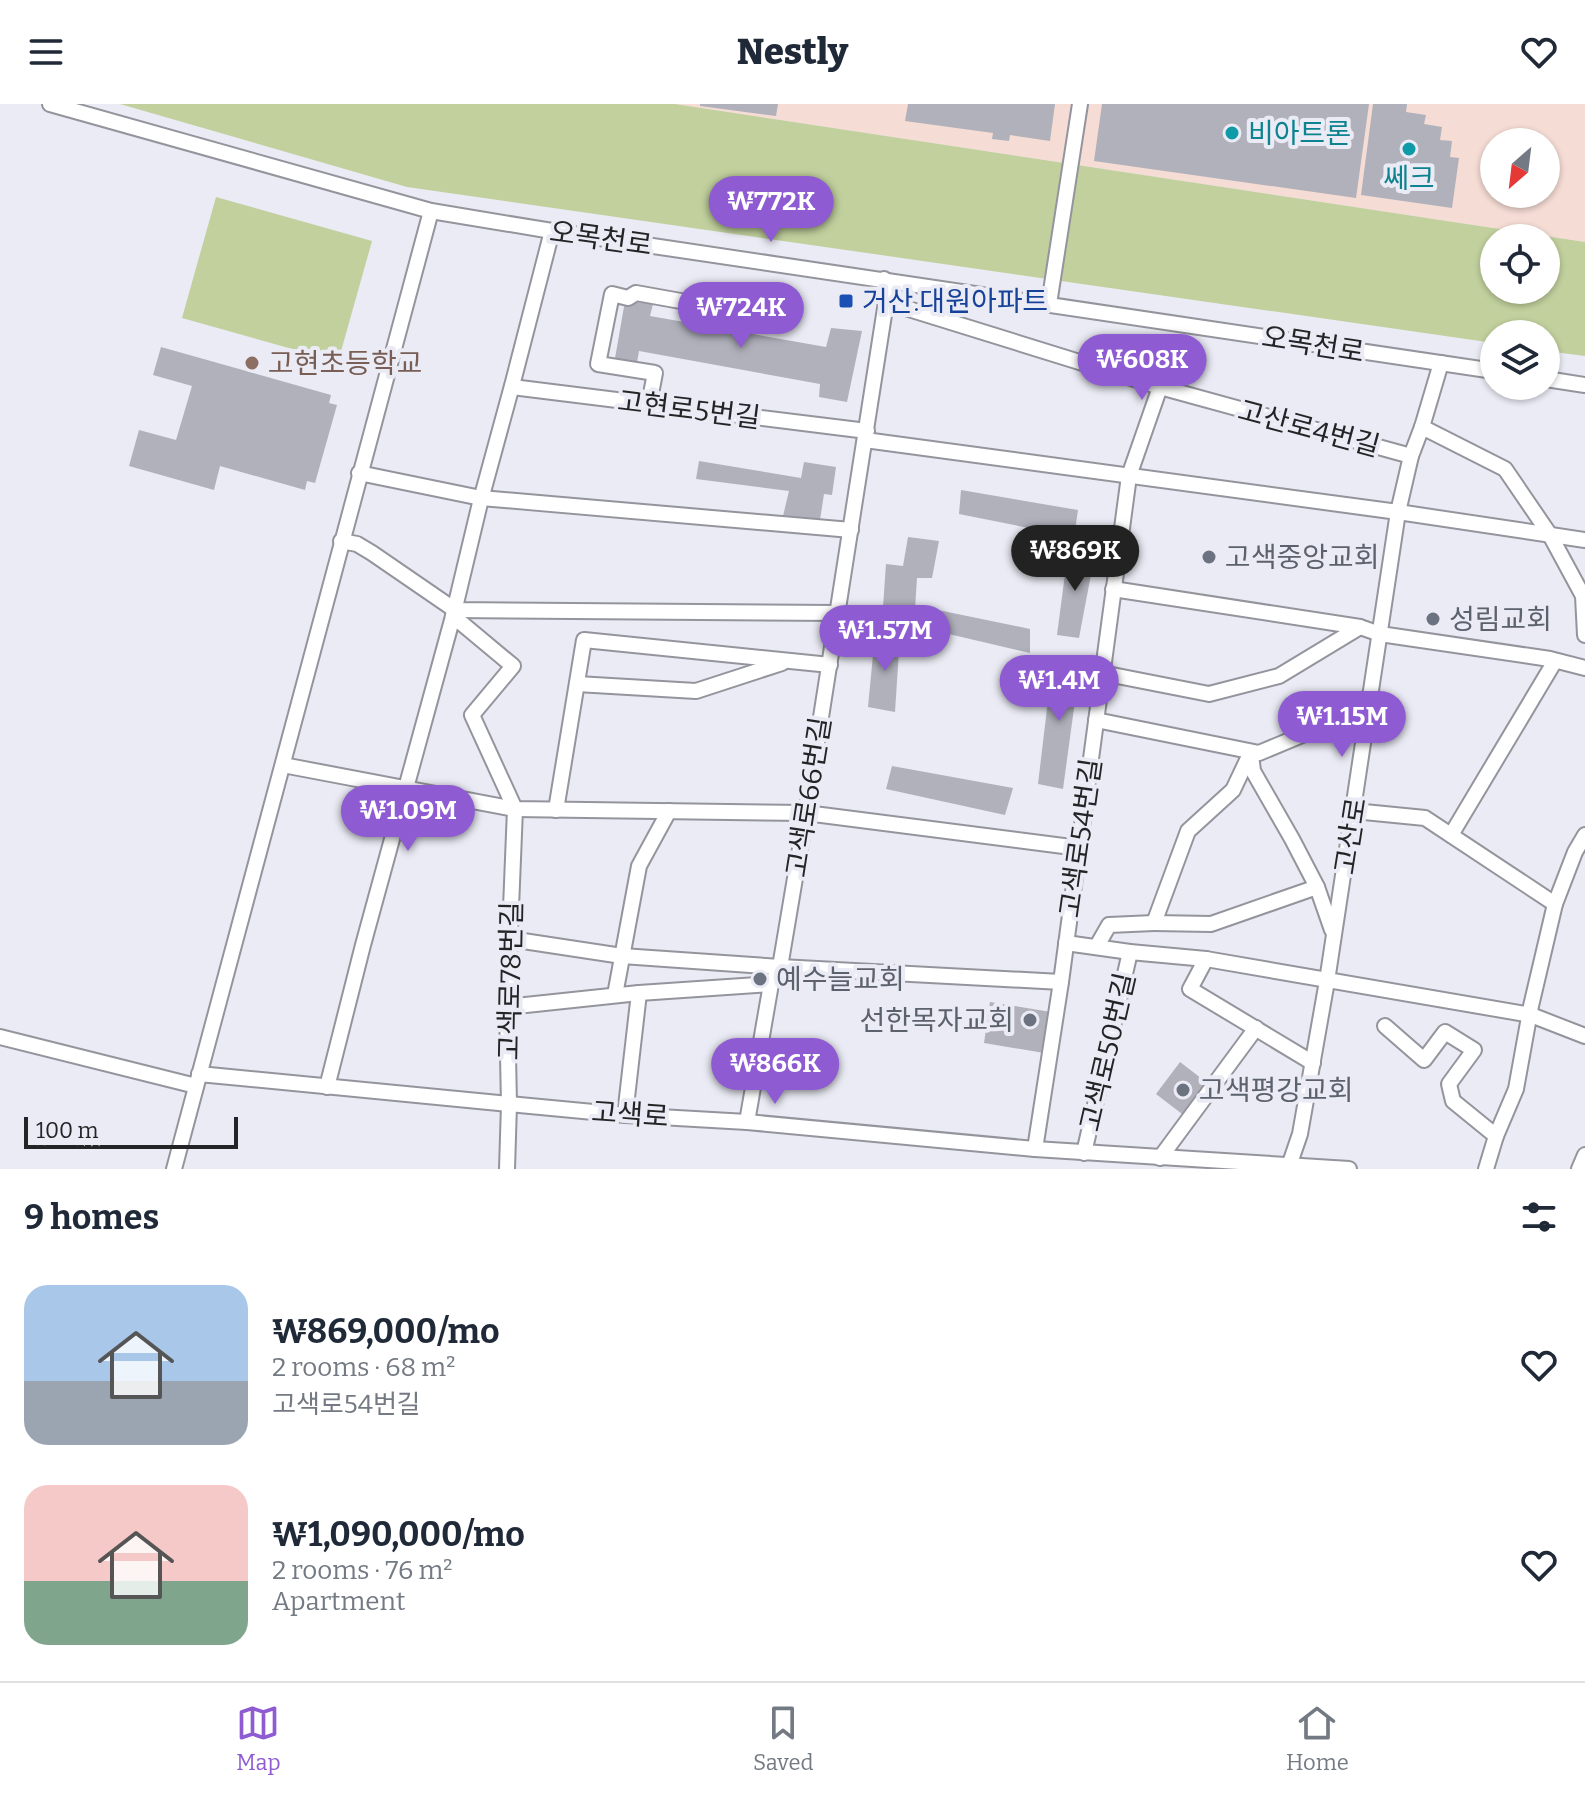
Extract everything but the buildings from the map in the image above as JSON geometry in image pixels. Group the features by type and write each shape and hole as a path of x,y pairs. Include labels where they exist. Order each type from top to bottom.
{"street":[{"name":"오목천로","path":"50,104 431,211 1480,369"},
{"path":"1049,304 1080,104"},
{"path":"174,1169 431,211"},
{"path":"327,1087 552,231"},
{"name":"고색로66번길","path":"747,1122 771,984 780,967 806,813 886,302 884,279"},
{"path":"649,404 655,373 598,364 605,297 612,294 628,298 636,293 714,307"},
{"name":"고산로4번길","path":"886,302 1160,387 1411,456"},
{"name":"고산로","path":"1289,1167 1300,1134 1327,981 1398,512 1411,456 1441,363"},
{"path":"1560,381 1585,385"},
{"name":"고현로5번길","path":"512,387 649,404 1585,540"},
{"name":"고색로54번길","path":"1035,1149 1061,982 1129,476 1160,387"},
{"path":"1422,427 1505,469 1550,535 1583,596 1585,635"},
{"path":"359,473 481,498 851,530"},
{"path":"341,541 357,544 372,553 454,613 513,666 472,715 515,809"},
{"path":"1113,589 1360,627 1380,634 1585,668"},
{"path":"454,613 838,613"},
{"path":"1102,673 1209,694 1279,676 1360,627"},
{"path":"556,810 584,640 830,665"},
{"path":"577,684 696,691 790,661"},
{"path":"1451,835 1555,661"},
{"path":"1096,720 1259,753 1307,733 1372,695"},
{"path":"1251,752 1253,771 1317,887 1334,934"},
{"path":"1154,923 1188,831 1233,790 1251,752"},
{"path":"283,765 515,809 806,813 1079,848"},
{"name":"고색로78번길","path":"507,1169 507,1007 515,809"},
{"path":"615,995 639,866 669,811"},
{"path":"1354,811 1425,818 1555,904"},
{"path":"1486,1169 1516,1089 1555,904 1585,835"},
{"path":"1097,946 1109,925 1211,924 1317,887"},
{"path":"510,939 622,956 1061,982"},
{"path":"1066,943 1206,959 1531,1015 1585,1036"},
{"name":"고색로50번길","path":"1084,1153 1130,952"},
{"path":"1206,959 1190,989 1313,1063"},
{"path":"507,1007 615,995 771,984"},
{"path":"625,1115 639,993"},
{"path":"1385,1026 1424,1060 1445,1032 1474,1050 1449,1084 1453,1101 1496,1136"},
{"path":"1160,1158 1256,1028"},
{"name":"고색로","path":"0,1037 198,1080 327,1087 1084,1153 1349,1169"},
{"path":"1579,1169 1585,1155"}],"shaded area":[{"path":"675,104 1585,104 1585,242 1560,238 1560,224 1480,226"}],"green space":[{"path":"120,104 675,104 1480,226 1480,304 1560,304 1560,238 1585,242 1585,356 1560,353 1560,320 1480,320 1480,341 407,187"},
{"path":"216,197 372,241 338,362 182,318"}],"place":[{"name":"비아트론","path":"1232,133"},
{"name":"쎄크","path":"1409,149"},
{"name":"거산.대원아파트","path":"846,301"},
{"name":"고현초등학교","path":"252,363"},
{"name":"고색중앙교회","path":"1209,557"},
{"name":"성림교회","path":"1433,619"},
{"name":"예수늘교회","path":"760,979"},
{"name":"선한목자교회","path":"1030,1020"},
{"name":"고색평강교회","path":"1183,1090"}]}
